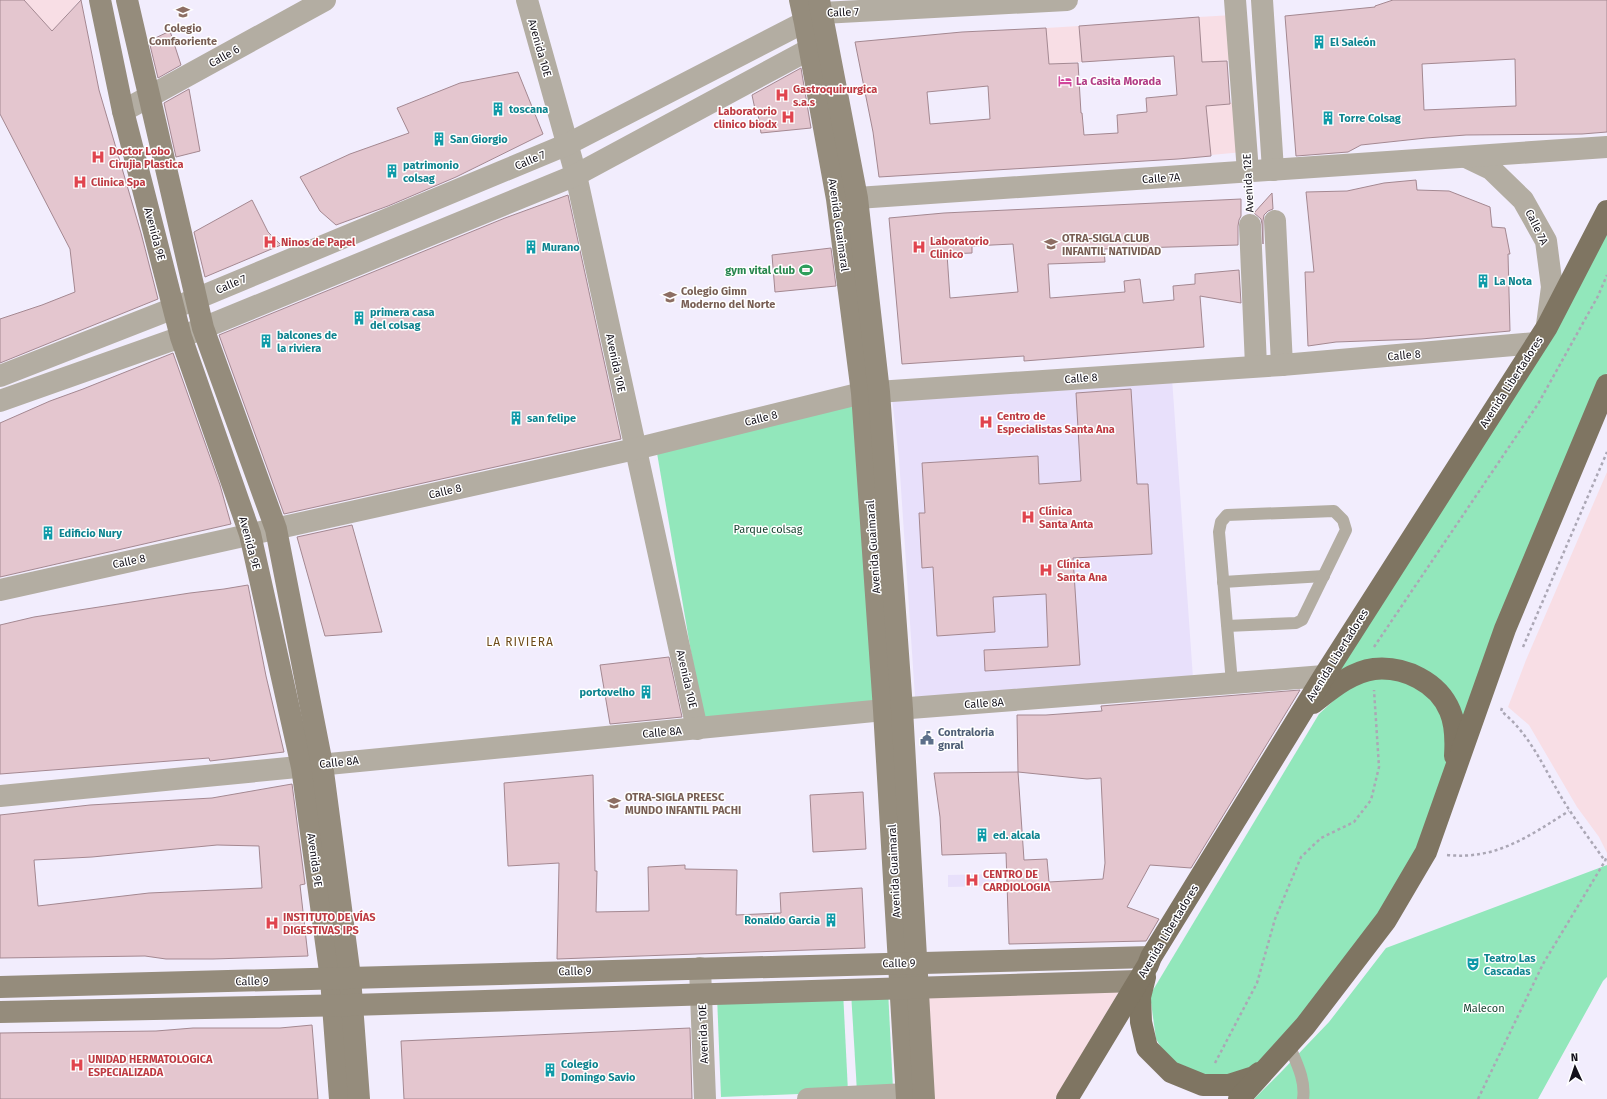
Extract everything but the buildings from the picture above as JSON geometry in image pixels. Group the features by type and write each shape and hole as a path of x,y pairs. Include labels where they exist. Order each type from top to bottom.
{"main road":[{"name":"Avenida Libertadores","path":"1066,1099 1300,714 1541,335 1607,211"},
{"path":"1239,1099 1305,1026 1386,920 1426,852 1454,769 1505,629 1607,385"},
{"path":"1300,714 1332,688 1356,675 1374,669 1397,670 1418,677 1438,692 1450,711 1456,736 1454,769"},
{"path":"1145,967 1140,998 1141,1022 1146,1048 1171,1072 1203,1085 1229,1085 1254,1077 1282,1053"}],"street":[{"name":"Avenida 9E","path":"100,0 123,111 181,337 250,534 312,765"},
{"name":"Avenida 9E","path":"127,0 203,328 276,529 312,765 340,978 342,1005 340,1099"},
{"name":"Calle 6","path":"123,111 325,0"},
{"name":"Avenida 10E","path":"526,0 576,175 697,729"},
{"name":"Avenida Guaimaral","path":"800,0 816,12 857,198 893,710 908,963 913,1097"},
{"name":"Calle 7","path":"0,376 174,308 568,144 816,12 1067,0"},
{"name":"Avenida 12E","path":"1235,0 1248,172"},
{"path":"1262,0 1273,170"},
{"name":"Avenida Guaimaral","path":"816,12 810,49 870,393"},
{"path":"0,401 181,337 576,175 810,49"},
{"name":"Calle 7A","path":"857,198 1607,147"},
{"name":"Calle 7A","path":"1465,157 1491,169 1523,200 1546,241 1552,287 1541,335"},
{"path":"1275,221 1282,365"},
{"name":"Avenida 12E","path":"1250,224 1256,366"},
{"name":"Calle 8","path":"0,590 635,449 870,393 1282,365 1541,335"},
{"name":"Calle 8A","path":"0,796 893,710 1324,676"},
{"name":"Calle 9","path":"0,987 908,963 1145,967"},
{"path":"0,1012 342,1005 909,988 1145,967"},
{"name":"Avenida 10E","path":"700,968 706,1099"},
{"path":"202,982 203,1008"},
{"name":"Avenida 9E","path":"342,1005 359,1099"},
{"path":"808,1099 913,1097"}],"lane":[{"path":"1227,626 1296,623 1302,620 1346,530 1343,520 1334,511 1227,515 1221,522 1219,532 1223,582 1232,683"},
{"path":"1223,582 1324,576"},
{"path":"1282,1053 1301,1076 1304,1091 1303,1099"}],"path":[{"name":"Avenida 12E","path":"1248,172 1250,224"},
{"path":"1522,650 1607,452"},
{"path":"1503,704 1501,710 1514,721 1535,749 1569,810 1606,861"},
{"path":"1426,852 1462,856 1488,854 1525,838 1569,810"},
{"path":"1478,1099 1543,964 1606,861 1607,856"}],"shaded area":[{"path":"24,0 80,0 52,31"},
{"path":"1233,15 1237,60 1202,62 1199,17"},
{"name":"La Casita Morada","path":"1079,26 1082,62 1049,64 1046,28"},
{"path":"1238,102 1243,152 1211,155 1206,105"},
{"name":"Clínica Santa Ana","path":"1172,378 1193,678 915,697 899,459 892,398"},
{"path":"1607,472 1607,853 1599,837 1577,807 1529,725 1508,707 1526,660"},
{"name":"CENTRO DE CARDIOLOGIA","path":"995,874 995,886 948,887 948,875"},
{"path":"1121,988 1055,1099 927,1099 922,991"}],"green space":[{"path":"1607,217 1607,373 1462,730 1425,674 1338,673"},
{"name":"Parque colsag","path":"855,404 877,706 703,722 657,453"},
{"path":"1385,677 1411,682 1431,694 1443,712 1449,757 1415,858 1370,927 1278,1045 1255,1067 1228,1077 1200,1076 1170,1062 1156,1039 1150,995 1319,714 1357,679"},
{"name":"Malecon","path":"1607,865 1607,977 1603,981 1538,1099 1254,1099 1329,1022 1386,948"},
{"path":"888,990 893,1089 857,1092 851,992"},
{"path":"843,991 848,1092 721,1097 717,996"}],"place":[{"name":"Colegio Comfaoriente","path":"183,12"},
{"name":"El Saleón","path":"1319,42"},
{"name":"La Casita Morada","path":"1065,81"},
{"name":"Gastroquirurgica s.a.s","path":"782,95"},
{"name":"toscana","path":"498,109"},
{"name":"Laboratorio clinico biodx","path":"788,117"},
{"name":"Torre Colsag","path":"1328,118"},
{"name":"San Giorgio","path":"439,139"},
{"name":"Doctor Lobo Cirujia Plastica","path":"98,157"},
{"name":"patrimonio colsag","path":"392,171"},
{"name":"Clinica Spa","path":"80,182"},
{"name":"Ninos de Papel","path":"270,242"},
{"name":"OTRA-SIGLA CLUB INFANTIL NATIVIDAD","path":"1051,244"},
{"name":"Murano","path":"531,247"},
{"name":"Laboratorio Clinico","path":"919,247"},
{"name":"gym vital club","path":"806,270"},
{"name":"La Nota","path":"1483,281"},
{"name":"Colegio Gimn Moderno del Norte","path":"670,297"},
{"name":"primera casa del colsag","path":"359,318"},
{"name":"balcones de la riviera","path":"266,341"},
{"name":"san felipe","path":"516,418"},
{"name":"Centro de Especialistas Santa Ana","path":"986,422"},
{"name":"Clínica Santa Anta","path":"1028,517"},
{"name":"Edificio Nury","path":"48,533"},
{"name":"Clínica Santa Ana","path":"1046,570"},
{"name":"portovelho","path":"646,692"},
{"name":"Contraloria gnral","path":"927,738"},
{"name":"OTRA-SIGLA PREESC MUNDO INFANTIL PACHI","path":"614,803"},
{"name":"ed. alcala","path":"982,835"},
{"name":"CENTRO DE CARDIOLOGIA","path":"972,880"},
{"name":"Ronaldo Garcia","path":"831,920"},
{"name":"INSTITUTO DE VÍAS DIGESTIVAS IPS","path":"272,923"},
{"name":"Teatro Las Cascadas","path":"1473,964"},
{"name":"UNIDAD HERMATOLOGICA ESPECIALIZADA","path":"77,1065"},
{"name":"Colegio Domingo Savio","path":"550,1070"}],"district":[{"name":"LA RIVIERA","path":"520,642"}]}
